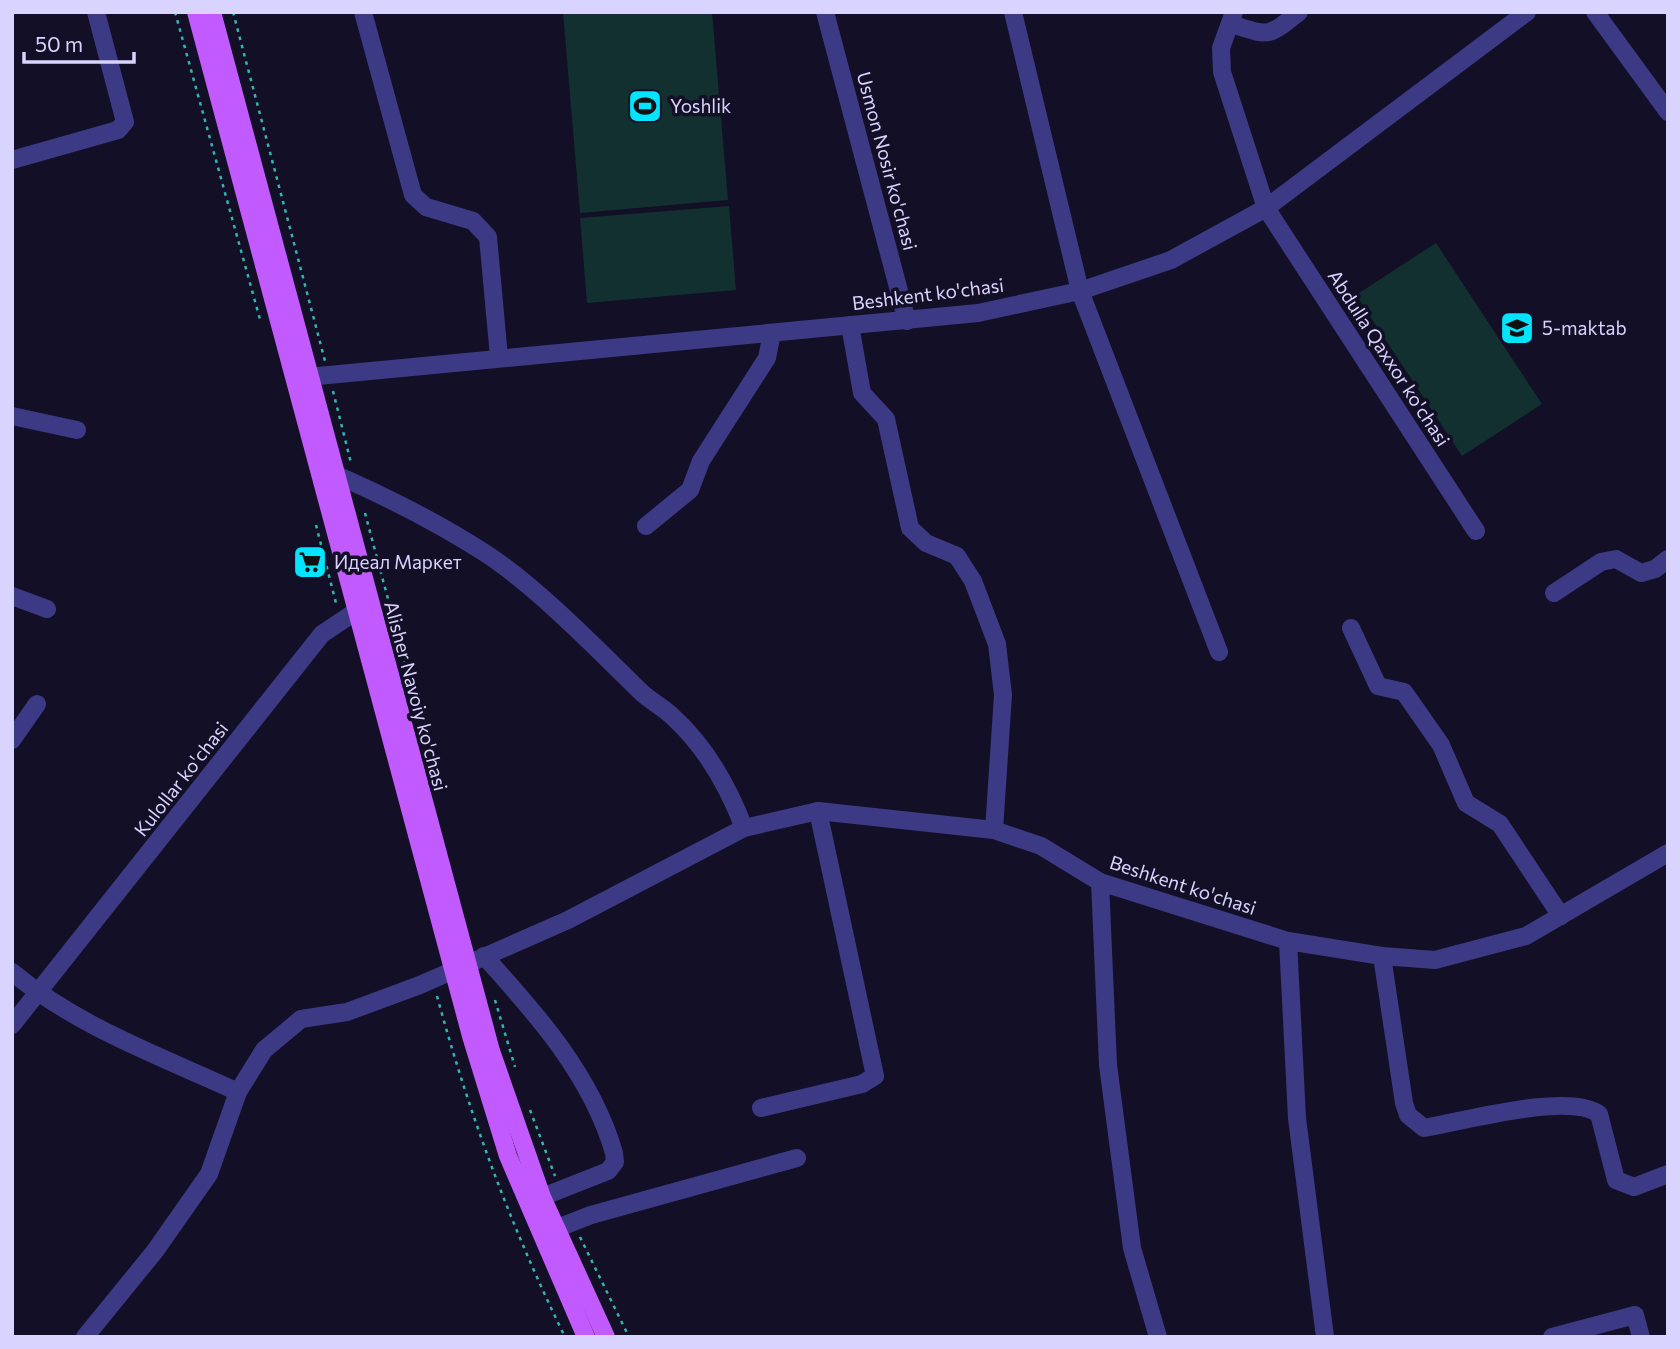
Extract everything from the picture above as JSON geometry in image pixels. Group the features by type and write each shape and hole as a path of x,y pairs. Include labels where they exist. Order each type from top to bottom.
{"main road":[{"name":"Alisher Navoiy ko'chasi","path":"196,12 301,377 335,474 355,614"},
{"name":"Alisher Navoiy ko'chasi","path":"212,12 301,377 317,467 355,614 459,966 508,1156 586,1337"},
{"name":"Alisher Navoiy ko'chasi","path":"459,966 542,1197 606,1337"}],"street":[{"path":"12,160 118,130 125,122 96,12"},
{"path":"363,12 413,195 426,207 473,221 488,237 499,357"},
{"name":"Usmon Nosir ko'chasi","path":"825,12 907,321"},
{"path":"1013,12 1080,291 1219,652"},
{"path":"1232,18 1265,34 1276,30 1299,12"},
{"name":"Beshkent ko'chasi","path":"301,377 907,321 978,313 1080,291 1171,260 1266,208 1527,12"},
{"path":"1595,12 1668,113"},
{"name":"Abdulla Qaxxor ko'chasi","path":"1232,18 1221,48 1223,72 1266,208 1476,531"},
{"path":"850,325 862,393 886,419 910,528 926,543 957,556 973,581 997,644 1003,695 994,830"},
{"path":"646,526 690,490 701,461 767,358 772,333"},
{"path":"12,416 76,430"},
{"path":"317,467 357,485 487,555 548,606 643,695 671,714 698,740 733,800 744,828"},
{"path":"1553,593 1601,562 1616,559 1641,573 1656,569 1668,559"},
{"path":"12,596 47,610"},
{"name":"Kulollar ko'chasi","path":"12,1025 323,634 355,614"},
{"path":"1351,628 1378,686 1404,692 1441,745 1466,803 1500,824 1561,916"},
{"path":"12,740 37,704"},
{"path":"761,1108 862,1084 875,1076 818,811"},
{"name":"Beshkent ko'chasi","path":"459,966 568,920 744,828 818,811 994,830 1041,846 1100,882 1288,941 1382,956 1435,960 1526,936 1668,853"},
{"path":"1100,882 1108,1065 1132,1248 1158,1337"},
{"path":"1288,941 1297,1118 1325,1337"},
{"path":"484,956 561,1047 610,1137 615,1162 608,1171 542,1197"},
{"path":"1382,956 1404,1103 1408,1115 1424,1128 1561,1103 1588,1106 1599,1114 1616,1180 1634,1186 1668,1174"},
{"path":"86,1337 155,1251 209,1174 238,1092 264,1049 302,1019 348,1012 420,985 459,966"},
{"path":"12,972 38,993 82,1021 238,1092"},
{"path":"555,1229 797,1158"},
{"path":"1552,1337 1635,1315 1641,1337"}],"path":[{"path":"176,12 261,323"},
{"path":"233,12 357,485"},
{"path":"364,510 426,742"},
{"path":"314,518 355,614"},
{"path":"495,997 518,1076"},
{"path":"527,1101 560,1191"},
{"path":"573,1222 629,1337"},
{"path":"515,1231 525,1226"}],"green space":[{"name":"Yoshlik","path":"563,12 712,12 728,200 580,213"},
{"path":"729,206 736,290 587,303 580,218"},
{"path":"1436,243 1542,404 1462,456 1356,295"}],"place":[{"name":"Yoshlik","path":"645,106"},
{"name":"5-maktab","path":"1517,328"},
{"name":"Идеал Маркет","path":"310,562"}]}
